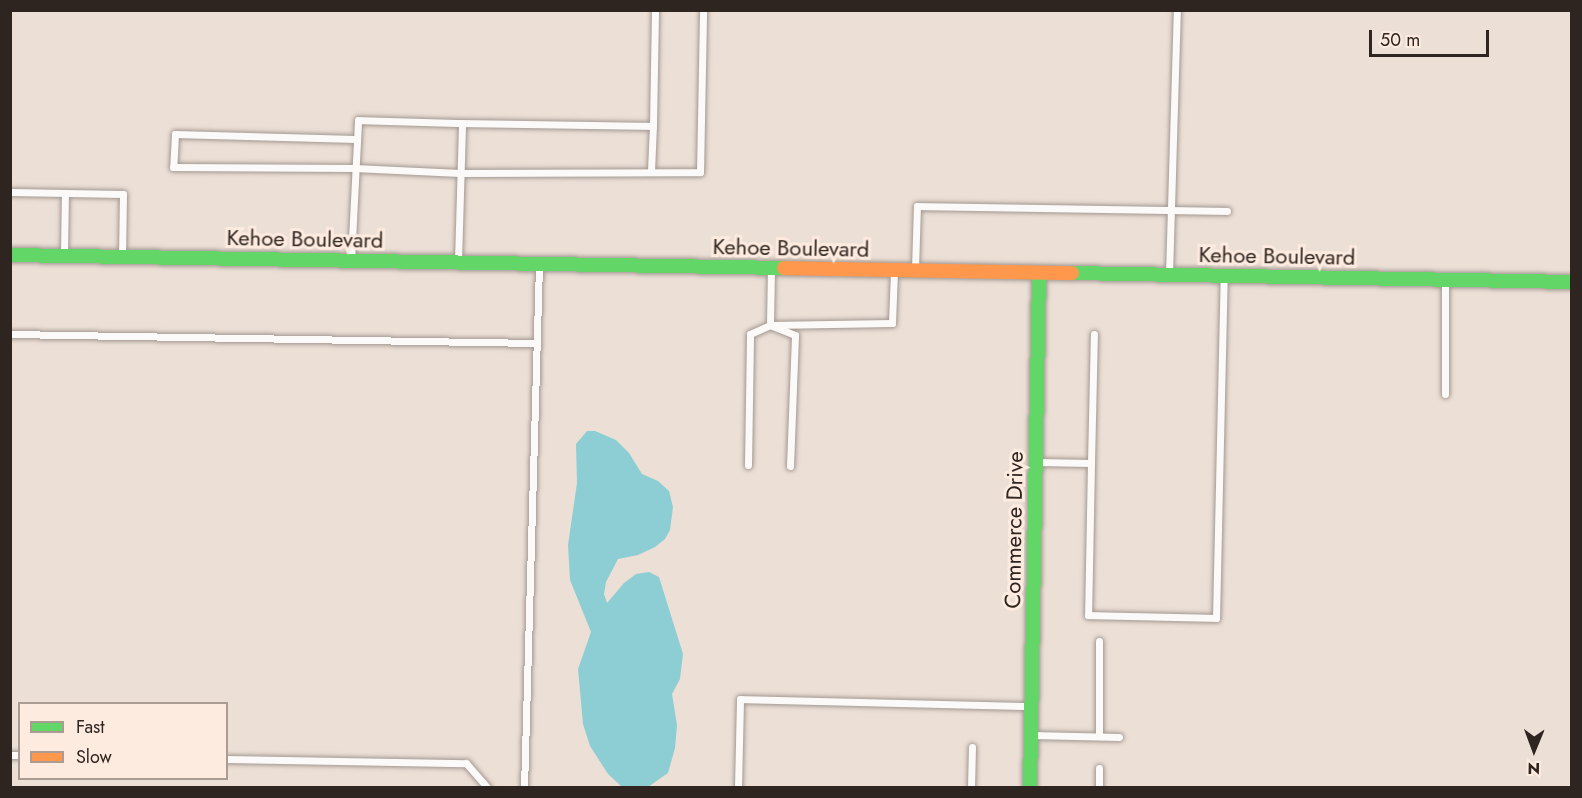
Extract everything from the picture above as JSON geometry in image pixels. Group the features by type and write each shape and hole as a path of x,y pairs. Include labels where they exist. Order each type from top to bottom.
{"street":[{"name":"Kehoe Boulevard","path":"10,255 1572,282"},
{"name":"Commerce Drive","path":"1030,788 1039,273"}],"lane":[{"path":"651,171 655,10"},
{"path":"355,139 175,134 173,167 354,168 460,173 700,172 703,10"},
{"path":"1168,275 1177,10"},
{"path":"351,261 355,139 358,120 653,126"},
{"path":"458,263 462,123"},
{"path":"10,192 123,194 122,257"},
{"path":"64,256 65,193"},
{"path":"915,271 917,206 1227,211"},
{"path":"524,788 539,265"},
{"path":"770,325 771,269"},
{"path":"748,465 750,334 770,325 892,323 894,271"},
{"path":"1094,334 1088,615 1216,618 1224,275"},
{"path":"1445,280 1445,394"},
{"path":"770,325 795,335 790,466"},
{"path":"10,334 535,343"},
{"path":"1036,462 1091,464"},
{"path":"1099,641 1099,736"},
{"path":"738,788 740,699 1032,706"},
{"path":"1031,735 1119,737"},
{"path":"971,788 972,747"},
{"path":"228,759 466,763 488,788"},
{"path":"1099,768 1099,788"}],"water":[{"path":"587,431 595,431 616,440 629,453 642,474 658,481 669,491 673,507 670,530 665,539 638,555 618,559 606,582 604,594 607,603 624,583 636,574 649,572 659,577 683,654 680,679 672,694 677,725 675,748 668,773 648,787 621,786 608,774 590,746 583,724 578,669 591,632 570,580 568,545 577,483 576,444"}],"traffic: fast":[{"path":"10,255 784,268"},
{"path":"1030,788 1039,273"},
{"path":"1072,273 1572,282"}],"traffic: slow":[{"path":"784,268 1072,273"}]}
